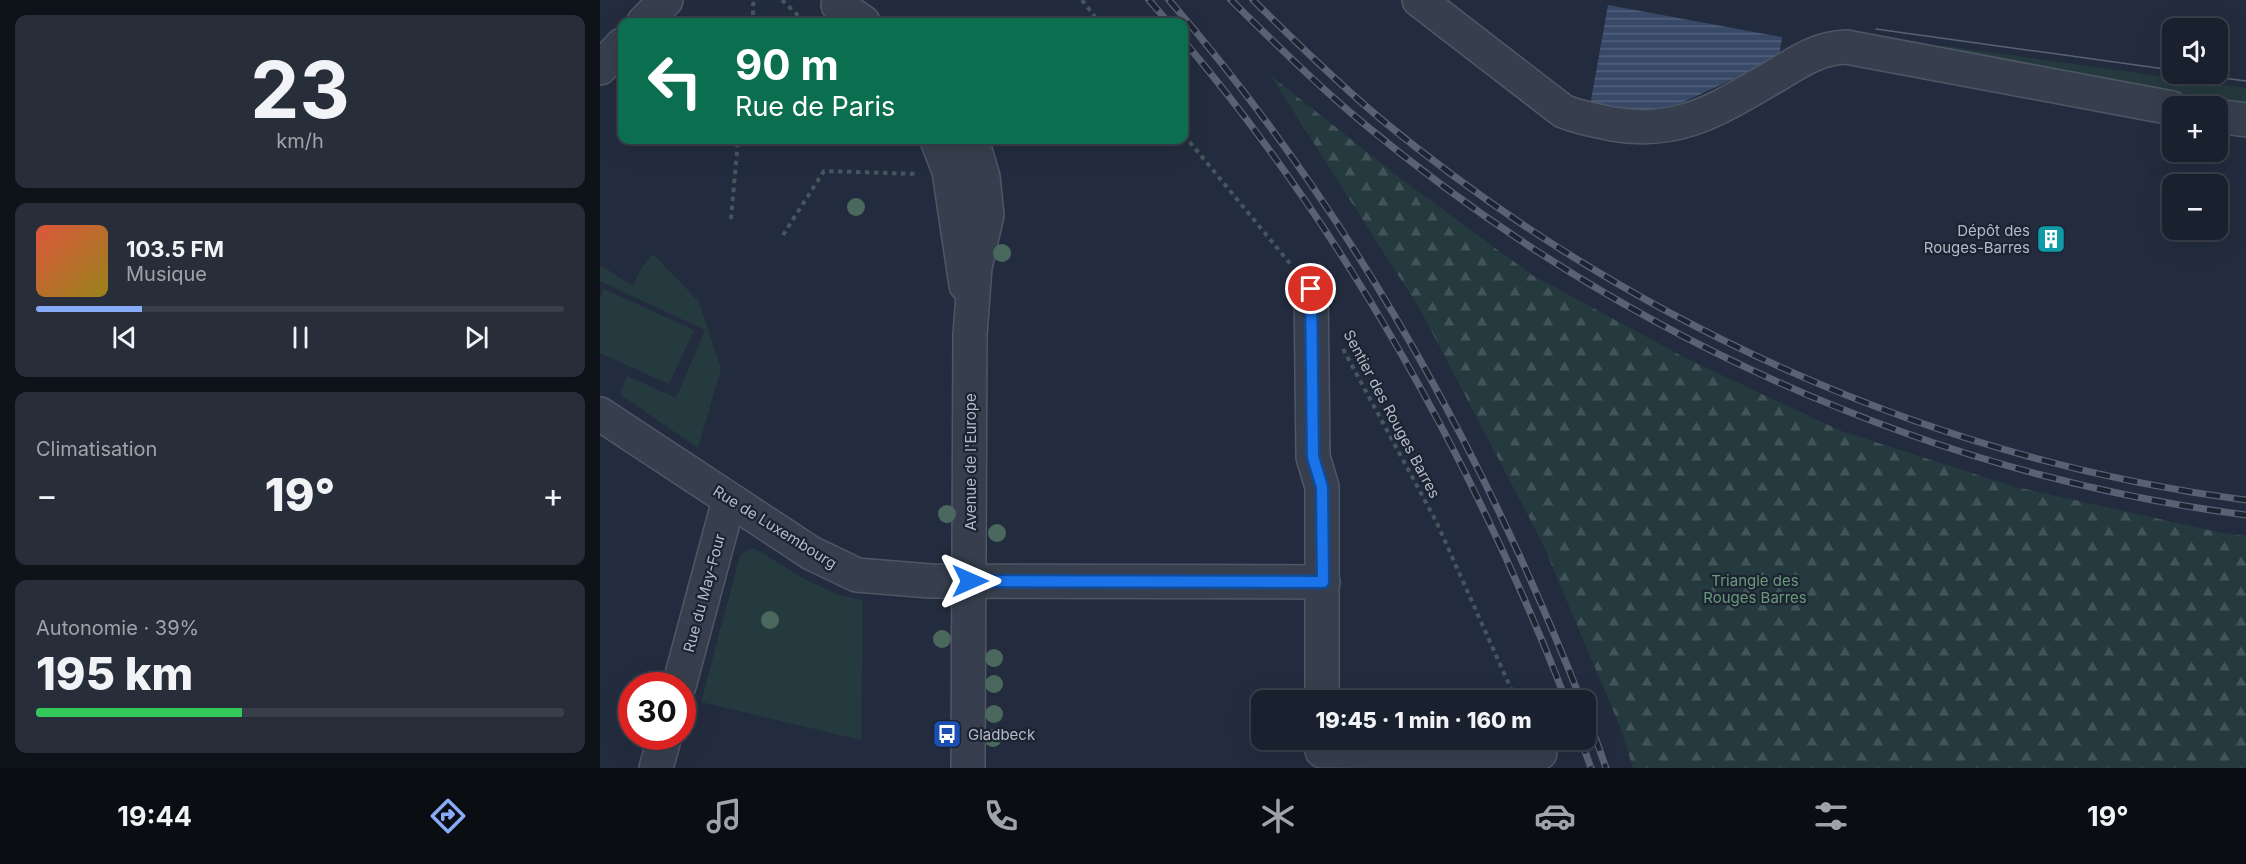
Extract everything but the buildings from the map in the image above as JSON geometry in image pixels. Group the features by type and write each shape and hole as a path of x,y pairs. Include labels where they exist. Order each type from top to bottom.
{"street":[{"path":"648,18 666,0"},
{"path":"1419,0 1563,111 1574,116 1628,126 1660,127 1692,120 1723,106 1814,52 1846,47 2162,106"},
{"path":"600,68 618,49"},
{"path":"2228,118 2246,120"},
{"name":"Avenue de l'Europe","path":"939,144 949,171 965,272 970,335"},
{"name":"Avenue de l'Europe","path":"968,768 970,335 975,267 987,215 983,177 973,144"},
{"path":"1311,289 1313,457 1322,487 1323,690"},
{"name":"Rue de Luxembourg","path":"600,414 811,553 857,575 891,580 1323,582"},
{"name":"Rue du May-Four","path":"682,672 729,500"},
{"path":"656,768 661,750"},
{"path":"1322,753 1540,753"}],"path":[{"path":"753,15 753,4 759,0"},
{"path":"782,0 801,18"},
{"path":"1082,0 1096,18"},
{"path":"1188,140 1311,289"},
{"path":"731,219 738,144"},
{"path":"783,235 824,171 926,174 949,171"},
{"name":"Sentier des Rouges Barres","path":"1339,341 1436,521 1512,690"}],"green space":[{"path":"1945,46 2162,76 2162,84 2217,84 2246,88 2246,104 2228,101 2228,96 2202,96 2186,93 2162,96 1929,53 1936,47"},
{"name":"Triangle des Rouges Barres","path":"1271,76 1401,179 1532,275 1689,360 1841,431 2012,486 2222,533 2246,536 2246,768 1633,768 1621,729 1542,542 1421,311"},
{"path":"653,254 699,302 721,369 698,448 620,394 627,376 676,398 705,330 600,281 600,265 633,286 640,270"},
{"path":"604,289 694,330 669,384 600,353 600,298"},
{"path":"754,548 806,580 839,595 863,600 861,740 701,702 740,556"}],"water":[{"path":"1608,5 1782,37 1779,58 1651,117 1590,106"}],"tram line":[{"path":"1876,29 2162,69"},
{"path":"2228,79 2246,81"}],"railway":[{"path":"1149,0 1165,18"},
{"path":"1169,0 1184,18"},
{"path":"1231,0 1346,109 1460,198 1561,267 1667,328 1777,382 1890,428 2007,465 2125,495 2246,515"},
{"path":"1253,0 1365,106 1477,193 1576,259 1680,318 1788,370 1899,415 2012,452 2128,480 2246,500"},
{"path":"1188,23 1234,79 1295,161 1352,246 1405,333 1500,513 1577,690"},
{"path":"1188,46 1244,116 1300,193 1353,273 1402,355 1491,525 1562,690"},
{"path":"1596,740 1606,768"},
{"path":"1585,750 1591,768"}],"place":[{"name":"Dépôt des Rouges-Barres","path":"2051,239"},
{"name":"Gladbeck","path":"947,734"}],"route":[{"path":"970,581 1323,582 1322,487 1313,457 1311,289"}]}
